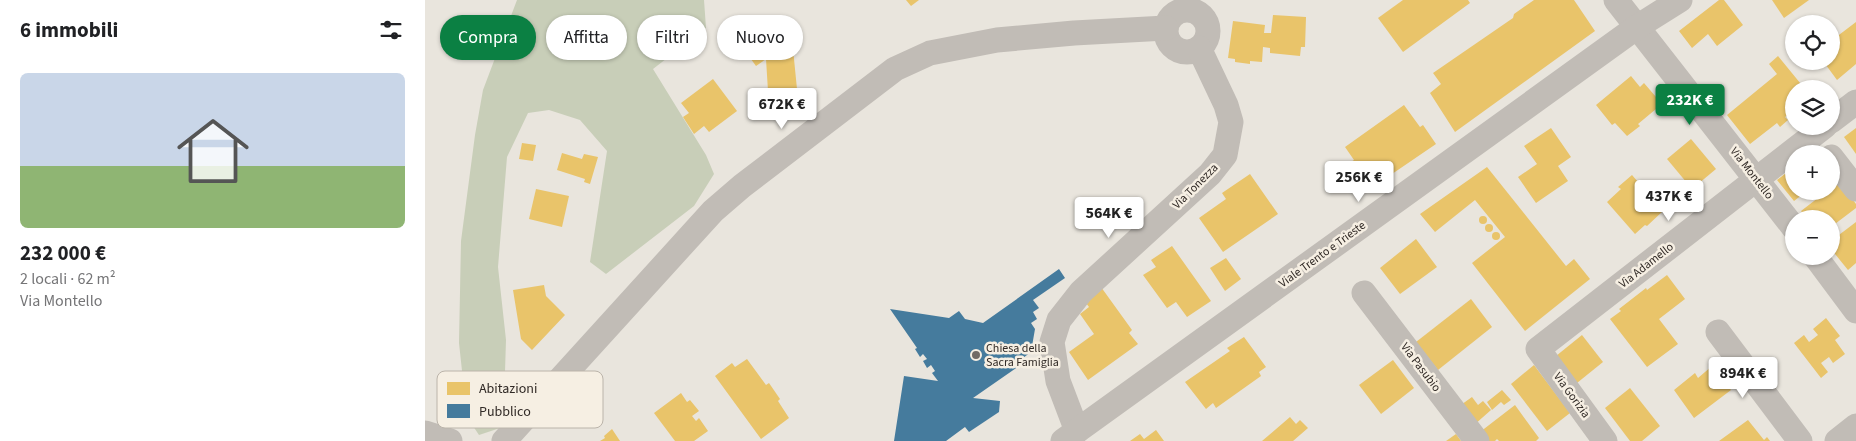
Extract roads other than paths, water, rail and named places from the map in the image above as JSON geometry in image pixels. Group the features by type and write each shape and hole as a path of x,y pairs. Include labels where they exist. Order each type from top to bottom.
{"street":[{"name":"Via Montello","path":"1616,0 1785,216"},
{"name":"Viale Trento e Trieste","path":"1070,436 1637,27 1679,0"},
{"path":"1205,6 1204,17 1209,30 1208,37 1199,48 1186,52 1173,47 1166,35 1168,21 1178,11 1205,6"},
{"path":"568,371 713,211 742,186 895,69 930,53 997,40 1074,33 1166,28"},
{"name":"Via Tonezza","path":"1070,436 1051,342 1059,320 1081,292 1210,174 1225,156 1231,122 1226,105 1199,48"},
{"name":"Via Adamello","path":"1840,119 1856,102"},
{"name":"Via Adamello","path":"1538,349 1756,178 1823,135"},
{"path":"1840,169 1856,189"},
{"path":"1822,265 1856,311"},
{"name":"Via Pasubio","path":"1364,293 1477,441"},
{"path":"1718,332 1800,441"},
{"name":"Via Gorizia","path":"1538,349 1605,441"},
{"path":"1837,441 1856,426"},
{"path":"505,441 517,428"},
{"path":"425,432 450,441"}],"place":[{"name":"Chiesa della Sacra Famiglia","path":"976,355"}]}
